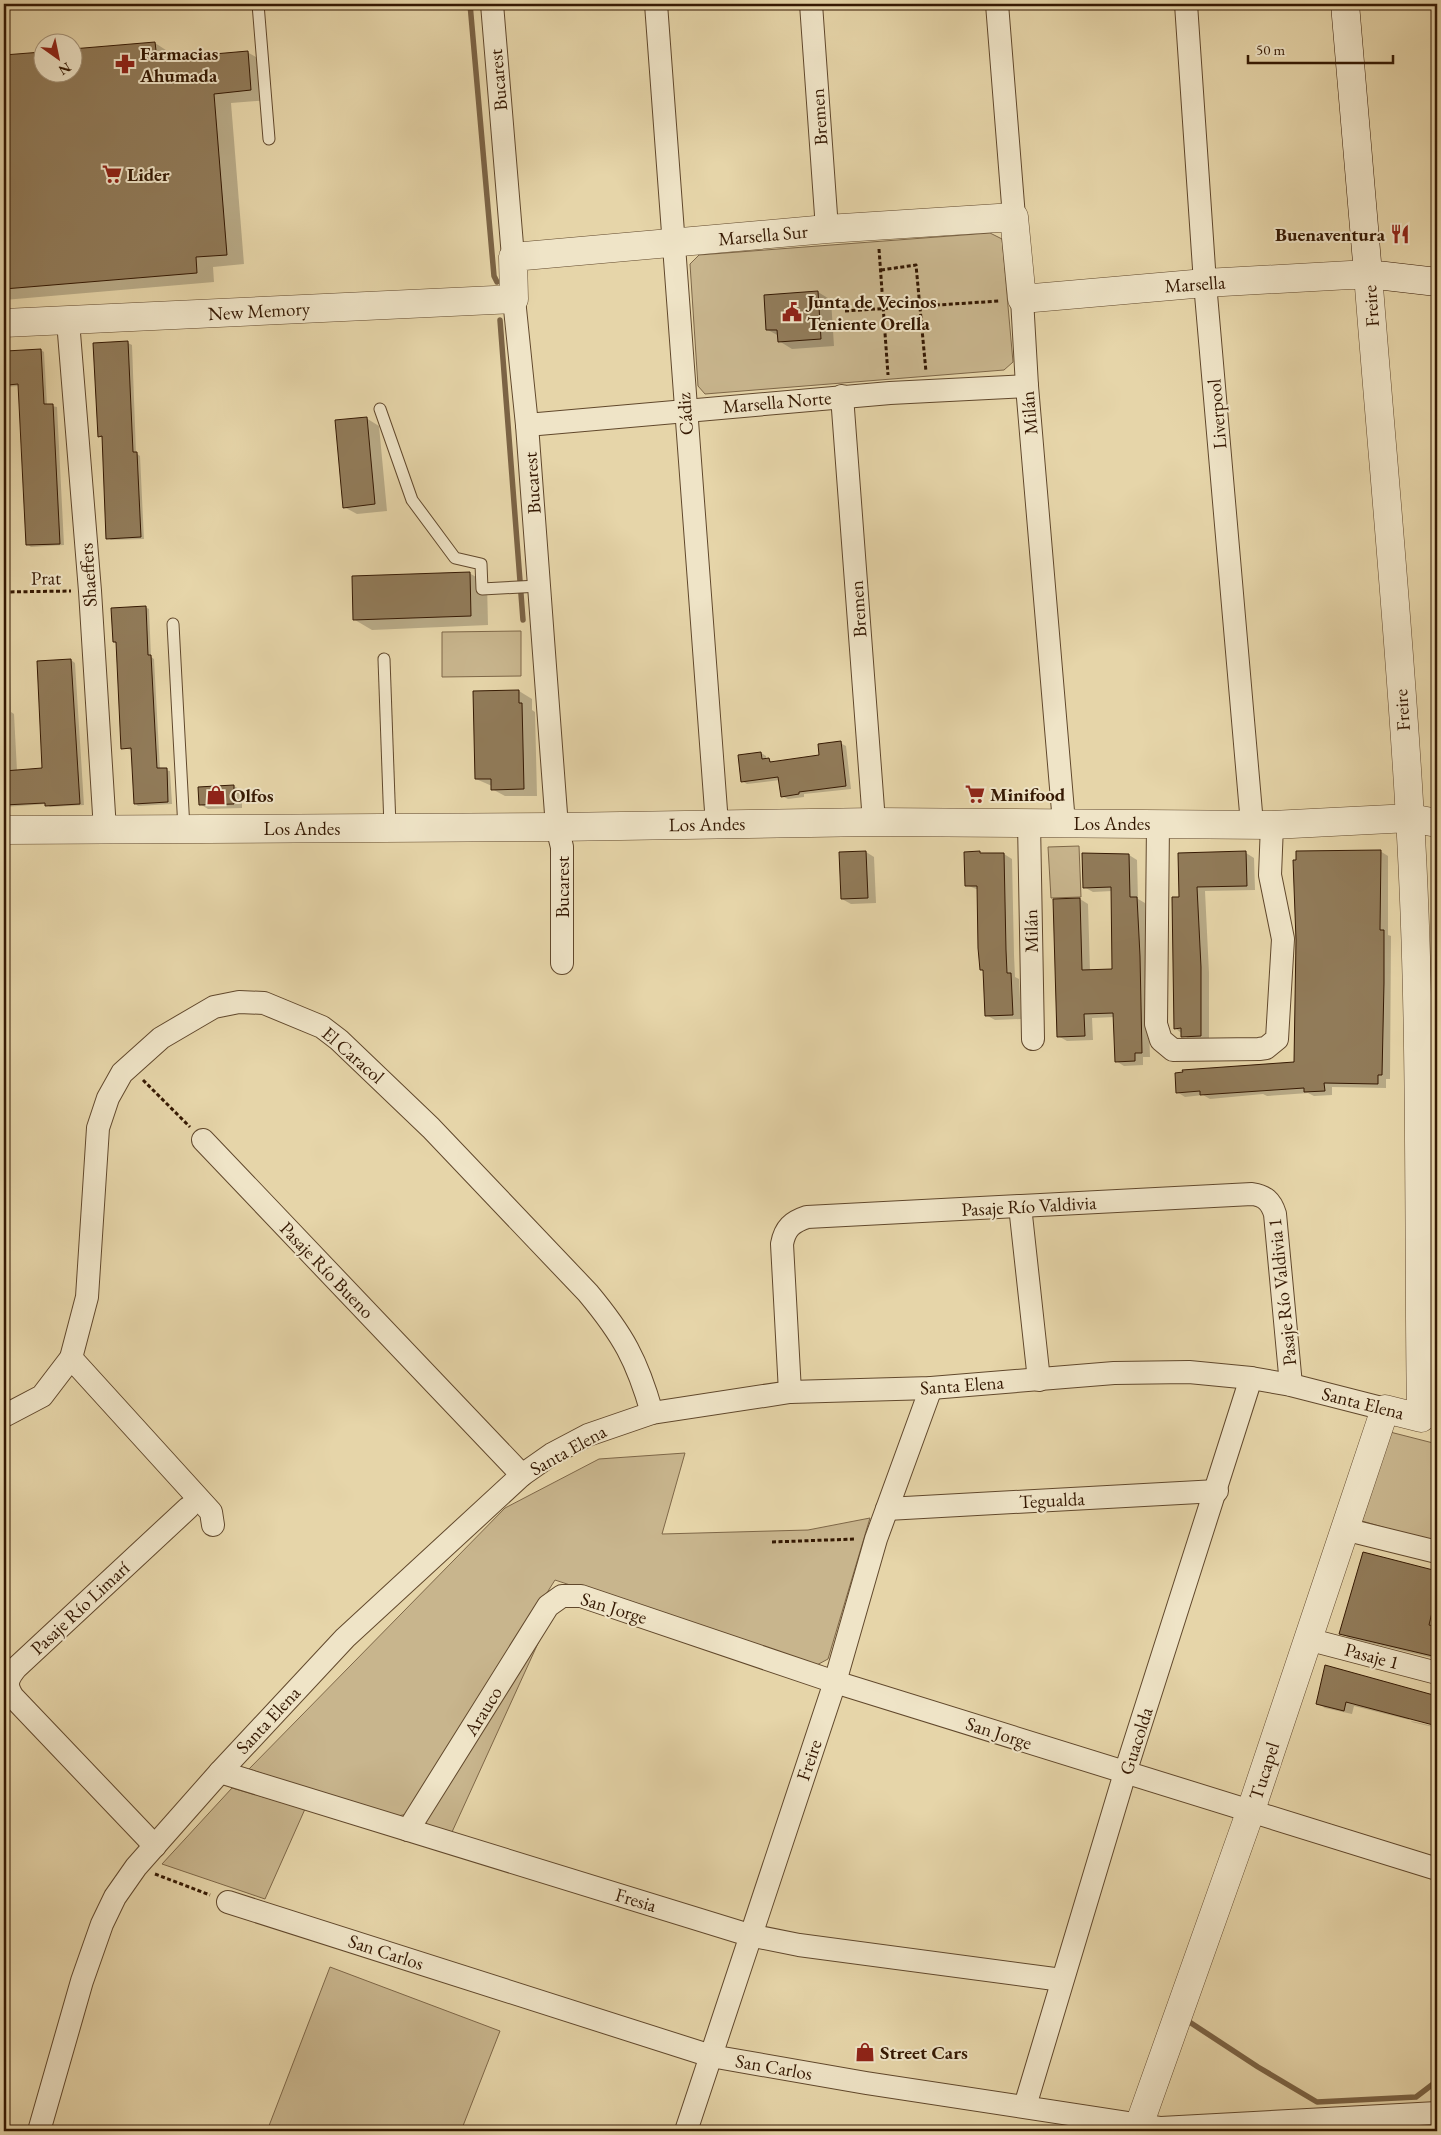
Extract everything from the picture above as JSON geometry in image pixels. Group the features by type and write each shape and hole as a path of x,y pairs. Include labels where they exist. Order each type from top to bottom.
{"street":[{"name":"Bucarest","path":"492,4 513,257 514,299 528,425 557,827 562,847 562,963"},
{"name":"Cádiz","path":"656,4 717,824"},
{"name":"Bremen","path":"811,4 827,229"},
{"name":"Milán","path":"997,4 1064,823"},
{"name":"Liverpool","path":"1158,823 1156,1024 1161,1040 1173,1050 1259,1049 1272,1043 1278,1032 1283,939 1262,824 1205,282 1186,4"},
{"name":"Freire","path":"1345,4 1428,1028 1429,1420"},
{"name":"Marsella Sur","path":"513,257 827,229 1014,218"},
{"name":"Marsella","path":"1022,299 1205,282 1368,274 1437,282"},
{"name":"New Memory","path":"4,323 514,299"},
{"name":"Shaeffers","path":"68,321 90,590 105,830"},
{"name":"Marsella Norte","path":"528,425 842,396 1027,386"},
{"name":"Bremen","path":"842,396 874,822"},
{"name":"Los Andes","path":"4,830 557,827 874,822 1262,824 1410,818 1437,823"},
{"name":"Milán","path":"1029,822 1033,1040"},
{"name":"El Caracol","path":"4,1416 42,1396 71,1358 87,1297 98,1128 108,1098 122,1073 161,1038 214,1007 238,1002 264,1003 322,1027 432,1128 588,1293 628,1346 642,1379 652,1412"},
{"name":"Pasaje Río Bueno","path":"203,1140 522,1475"},
{"name":"Pasaje Río Valdivia","path":"790,1392 782,1244 789,1226 807,1217 1252,1194 1262,1195 1269,1201"},
{"name":"Pasaje Río Valdivia 1","path":"1269,1201 1275,1214 1291,1385"},
{"path":"1020,1206 1039,1380"},
{"path":"71,1358 211,1512 212,1525"},
{"name":"Santa Elena","path":"39,2131 82,1981 102,1924 115,1897 136,1867 220,1772 345,1638 522,1475 552,1454 588,1435 652,1412 790,1392 931,1388 1114,1374 1189,1372 1251,1378 1291,1385 1429,1420"},
{"name":"Guacolda","path":"1025,2106 1125,1773 1251,1378"},
{"name":"Freire","path":"686,2131 835,1682 876,1539 931,1388"},
{"name":"Tucapel","path":"1139,2127 1252,1810 1307,1639 1385,1409"},
{"name":"Tegualda","path":"886,1509 1216,1492"},
{"name":"Pasaje Río Limarí","path":"155,1846 13,1697 7,1684 8,1678 16,1668 188,1508"},
{"path":"1344,1529 1437,1552"},
{"name":"San Jorge","path":"562,1596 581,1596 835,1682 1437,1869"},
{"name":"Arauco","path":"408,1830 548,1606 562,1596"},
{"name":"Pasaje 1","path":"1307,1639 1437,1673"},
{"name":"Fresia","path":"220,1772 750,1935 799,1944 1062,1980"},
{"name":"San Carlos","path":"228,1902 711,2056 1025,2106 1139,2127 1161,2128 1437,2113"}],"lane":[{"path":"258,4 269,139"},
{"path":"380,409 412,500 455,558 481,564 482,589 539,586"},
{"path":"173,624 184,828"},
{"path":"384,658 390,827"}],"path":[{"path":"96,6 126,4"},
{"path":"877,226 890,393"},
{"path":"881,270 916,266 927,390"},
{"path":"845,311 1022,299"},
{"name":"Prat","path":"4,592 90,590"},
{"path":"130,1066 203,1140"},
{"path":"772,1542 876,1539"},
{"path":"136,1867 228,1902"}],"shaded area":[{"path":"990,233 1002,239 1013,362 1004,370 705,394 698,386 690,264 699,255"},
{"path":"521,631 521,676 442,677 442,632"},
{"path":"1079,846 1081,897 1051,898 1048,847"},
{"path":"1430,1291 1437,1292 1437,1404 1432,1403"},
{"path":"1390,1432 1437,1444 1437,1543 1362,1521"},
{"path":"685,1453 662,1534 808,1530 870,1518 828,1659 815,1666 555,1580 408,1814 392,1817 249,1769 505,1508 599,1459"},
{"path":"555,1606 452,1832 426,1825 425,1812"},
{"path":"232,1788 305,1809 265,1899 162,1864"},
{"path":"330,1967 500,2031 461,2131 267,2131"}],"building":[{"name":"Lider","path":"155,42 157,59 248,51 251,90 214,94 227,255 196,257 197,273 4,289 4,55 32,53 32,82 82,82 82,48"},
{"name":"Junta de Vecinos Teniente Orella","path":"818,291 821,339 778,342 777,330 766,330 764,295"},
{"path":"128,341 133,452 137,452 141,537 106,539 102,436 98,437 93,343"},
{"path":"41,349 44,404 53,404 60,544 26,545 18,384 8,385 6,351"},
{"path":"367,417 375,504 343,508 335,420"},
{"path":"470,572 471,616 353,620 352,576"},
{"path":"146,606 148,655 151,655 157,768 167,768 168,802 134,804 131,748 121,749 116,642 113,642 111,608"},
{"path":"71,659 80,804 45,806 45,803 4,805 4,771 42,768 37,661"},
{"path":"519,690 519,703 522,703 524,789 491,790 491,779 475,779 473,691"},
{"path":"841,741 846,786 799,792 799,794 781,797 778,777 741,782 738,755 761,752 762,759 769,758 770,762 819,755 818,744"},
{"name":"Olfos","path":"234,785 234,804 199,805 198,787"},
{"path":"1381,850 1380,930 1384,930 1384,983 1382,1075 1378,1075 1378,1084 1324,1083 1325,1091 1304,1092 1304,1088 1200,1095 1200,1091 1176,1093 1175,1073 1183,1072 1182,1070 1294,1062 1296,940 1293,860 1296,860 1296,851"},
{"path":"866,851 868,898 841,899 839,852"},
{"path":"980,851 980,853 1004,853 1007,973 1011,973 1013,1015 985,1016 983,970 980,970 978,948 977,886 965,886 964,852"},
{"path":"1246,851 1247,886 1197,887 1201,967 1201,1036 1181,1037 1181,1028 1174,1029 1172,897 1179,897 1178,853"},
{"path":"1082,853 1129,854 1130,897 1137,897 1140,956 1142,1053 1135,1053 1135,1061 1115,1062 1113,1013 1084,1014 1085,1036 1057,1037 1053,899 1080,898 1082,970 1112,969 1111,887 1083,888"},
{"path":"1363,1552 1437,1571 1437,1591 1429,1625 1437,1627 1437,1657 1339,1634"},
{"path":"1325,1665 1437,1696 1437,1726 1346,1702 1344,1711 1316,1704"}],"waterway":[{"path":"470,4 494,276 497,282"},
{"path":"500,320 523,620"},
{"path":"1191,2023 1258,2067 1317,2102 1416,2097 1437,2081"}],"place":[{"name":"Farmacias Ahumada","path":"125,64"},
{"name":"Lider","path":"112,174"},
{"name":"Buenaventura","path":"1400,234"},
{"name":"Junta de Vecinos Teniente Orella","path":"792,312"},
{"name":"Minifood","path":"975,794"},
{"name":"Olfos","path":"216,795"},
{"name":"Street Cars","path":"865,2052"}]}
